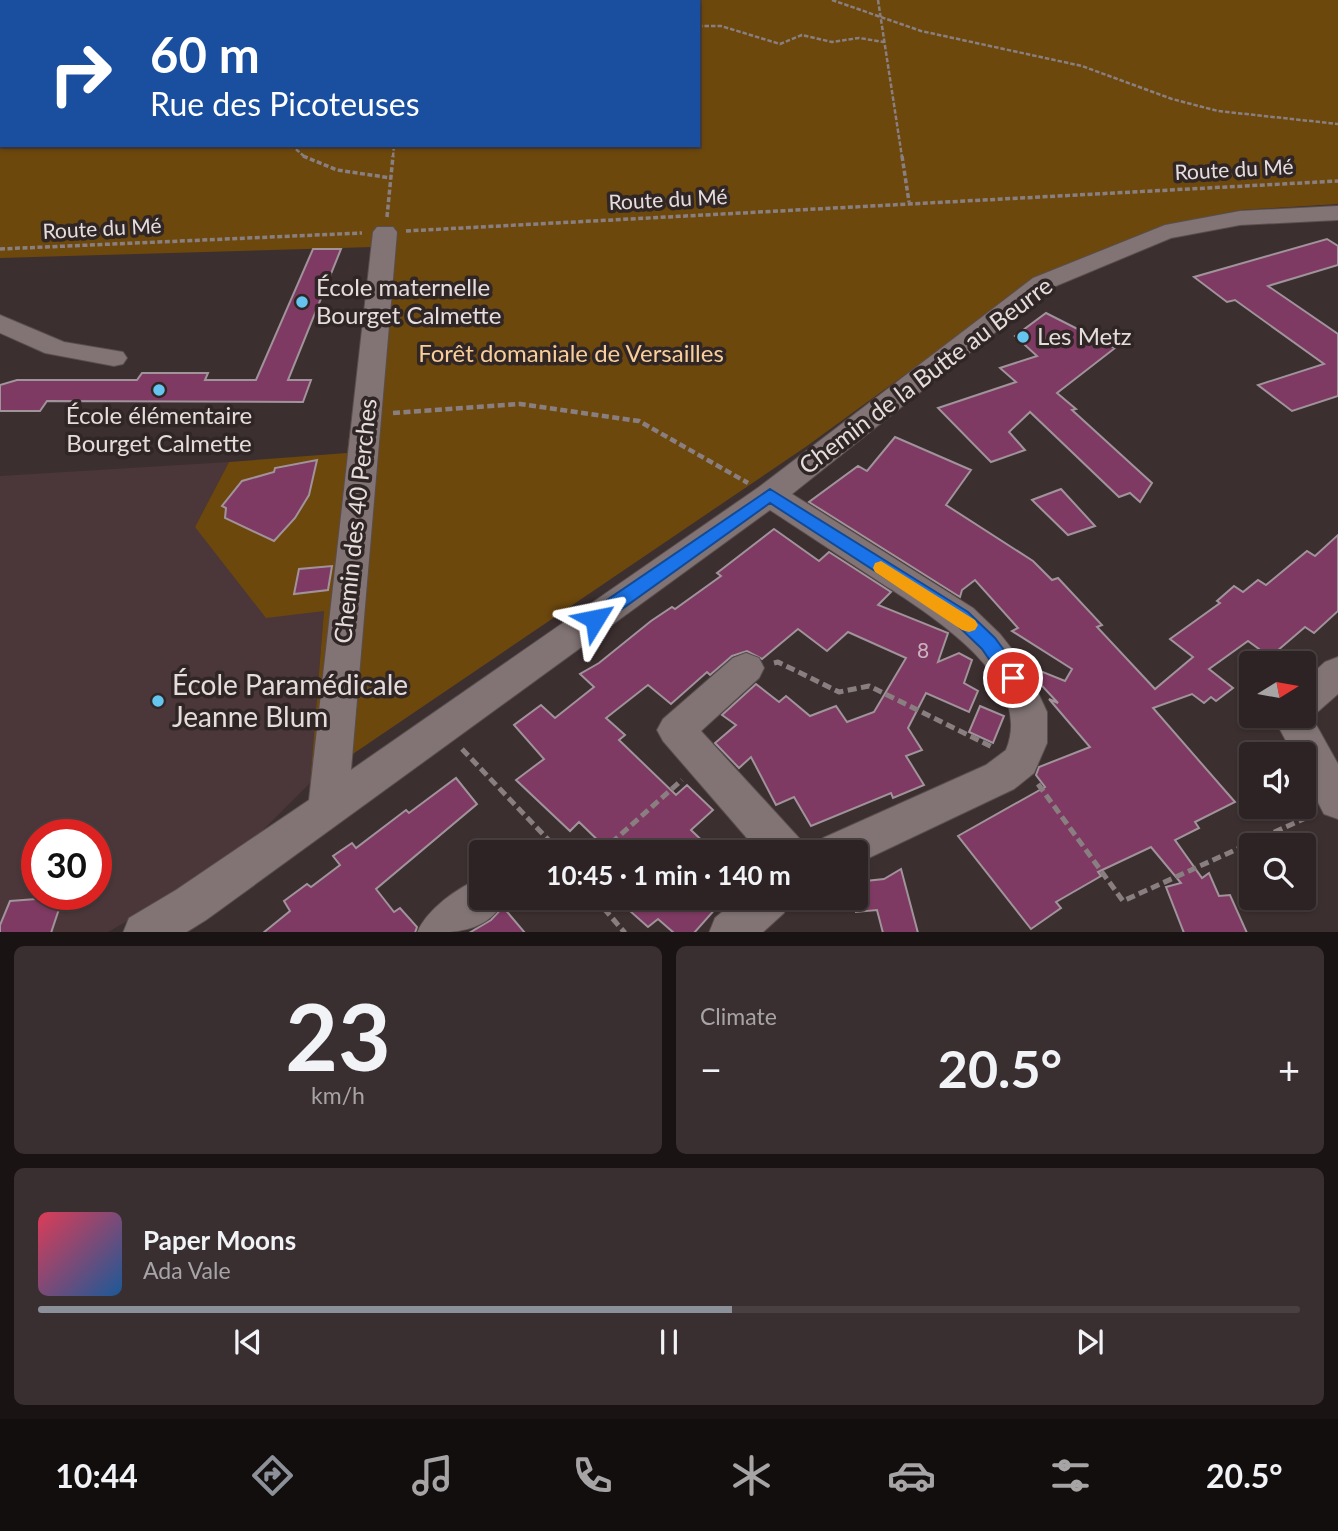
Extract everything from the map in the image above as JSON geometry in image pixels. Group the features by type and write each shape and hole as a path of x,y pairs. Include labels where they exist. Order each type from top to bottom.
{"street":[{"name":"Chemin de la Butte au Beurre","path":"147,932 191,905 328,810 770,495 1042,283 1165,232 1240,218 1338,213"},
{"name":"Chemin des 40 Perches","path":"328,810 385,232"},
{"path":"0,323 31,340 75,354 114,358"},
{"path":"770,495 961,618 988,644 1013,678 1029,712 1028,743 1021,761 1000,777 863,840"},
{"path":"746,668 676,730 774,840"},
{"path":"1316,692 1338,672"},
{"path":"1298,728 1332,805"},
{"path":"439,932 469,909"},
{"path":"731,932 756,910"}],"path":[{"path":"832,0 922,32 1082,66 1172,99 1218,111 1338,124"},
{"path":"878,0 909,202"},
{"path":"700,26 721,26 780,44 802,35 832,42 859,38 884,42"},
{"path":"292,147 298,156 317,164 391,178"},
{"path":"385,232 394,147"},
{"name":"Route du Mé","path":"0,249 385,232 1338,181"},
{"path":"367,415 520,404 639,421 770,495"},
{"path":"746,668 778,662 839,692 869,686 1021,761 1123,901 1332,805"},
{"path":"441,727 545,840"},
{"path":"615,840 704,761"},
{"path":"605,910 624,932"}],"shaded area":[{"name":"École Paramédicale Jeanne Blum","path":"229,462 195,527 324,611 310,783 232,861 108,932 0,932 0,476"}],"green space":[{"name":"Forêt domaniale de Versailles","path":"700,0 1338,0 1338,204 1241,210 1167,225 1036,279 807,446 310,783 324,611 266,618 195,527 229,462 347,453 373,247 0,258 0,147 700,147"}],"building":[{"path":"1327,239 1338,246 1338,265 1268,286 1338,334 1338,396 1292,411 1258,385 1324,364 1235,300 1227,302 1194,277"},
{"path":"313,249 341,249 288,380 311,380 303,402 47,401 40,411 0,411 0,385 17,380 137,380 142,373 208,373 205,380 256,380"},
{"path":"1046,313 1115,348 1057,393 1152,483 1140,502 1130,493 1119,497 1030,412 1009,432 1025,450 991,462 938,408 1016,382 1000,368 1037,356 1015,336"},
{"path":"895,437 971,470 946,505 1033,561 1052,580 1058,578 1102,625 1097,627 1155,689 1193,657 1170,639 1220,603 1217,601 1234,586 1243,592 1258,580 1266,585 1307,551 1315,556 1338,535 1338,611 1314,633 1305,627 1277,651 1262,651 1248,641 1209,669 1233,688 1216,701 1211,697 1204,703 1192,694 1153,708 1235,802 1195,822 1199,828 1175,840 1202,878 1209,873 1219,896 1230,895 1247,932 1184,932 1166,887 1181,883 1151,847 1098,872 1101,876 1056,902 1061,908 1031,929 958,836 1045,787 1036,775 1039,767 1090,747 1049,699 1058,703 1032,675 1028,666 1065,681 1072,669 1012,631 1018,628 975,580 962,590 960,597 809,502 858,466 867,471"},
{"path":"317,460 309,495 295,518 274,541 225,518 226,508 222,506 242,481 274,472 275,468"},
{"path":"1061,489 1095,526 1068,535 1032,500"},
{"path":"774,529 819,561 829,552 891,592 878,605 948,633 938,662 959,653 972,660 964,683 978,691 969,712 926,693 908,728 922,750 906,756 924,785 893,798 891,793 811,826 794,797 776,805 751,757 739,768 715,743 736,725 722,715 756,684 779,702 786,696 810,716 836,706 847,722 874,712 906,658 848,632 827,651 798,629 762,659 747,651 732,656 710,675 707,672 671,704 648,685 606,718 625,735 619,740 676,795 687,785 713,810 691,830 701,840 598,840 579,822 570,831 516,780 544,759 514,725 541,705 555,718 594,687 580,674 599,663 651,621 672,607 675,609 721,576 717,573"},
{"path":"332,566 328,590 294,594 299,569"},
{"path":"980,706 1004,716 993,743 969,732"},
{"path":"456,778 477,804 376,889 394,912 400,908 417,927 415,932 264,932 290,911 284,901 307,884 311,887 340,865 333,856 352,843 356,848 406,810 409,813"},
{"path":"901,869 918,932 883,932 877,910 856,912 868,910 868,881 884,879"},
{"path":"21,900 21,910 59,910 51,932 0,932 0,925 10,901"},
{"path":"500,910 506,910 524,932 471,932 491,920"},
{"path":"714,910 695,932 673,932 658,919 648,927 630,911"}],"slow traffic":[{"path":"881,568 969,625"}],"place":[{"name":"École maternelle Bourget Calmette","path":"302,302"},
{"name":"Les Metz","path":"1023,337"},
{"name":"École élémentaire Bourget Calmette","path":"159,390"},
{"name":"École Paramédicale Jeanne Blum","path":"158,701"}],"route":[{"path":"595,619 770,495 961,618 988,644 1013,678"}]}
